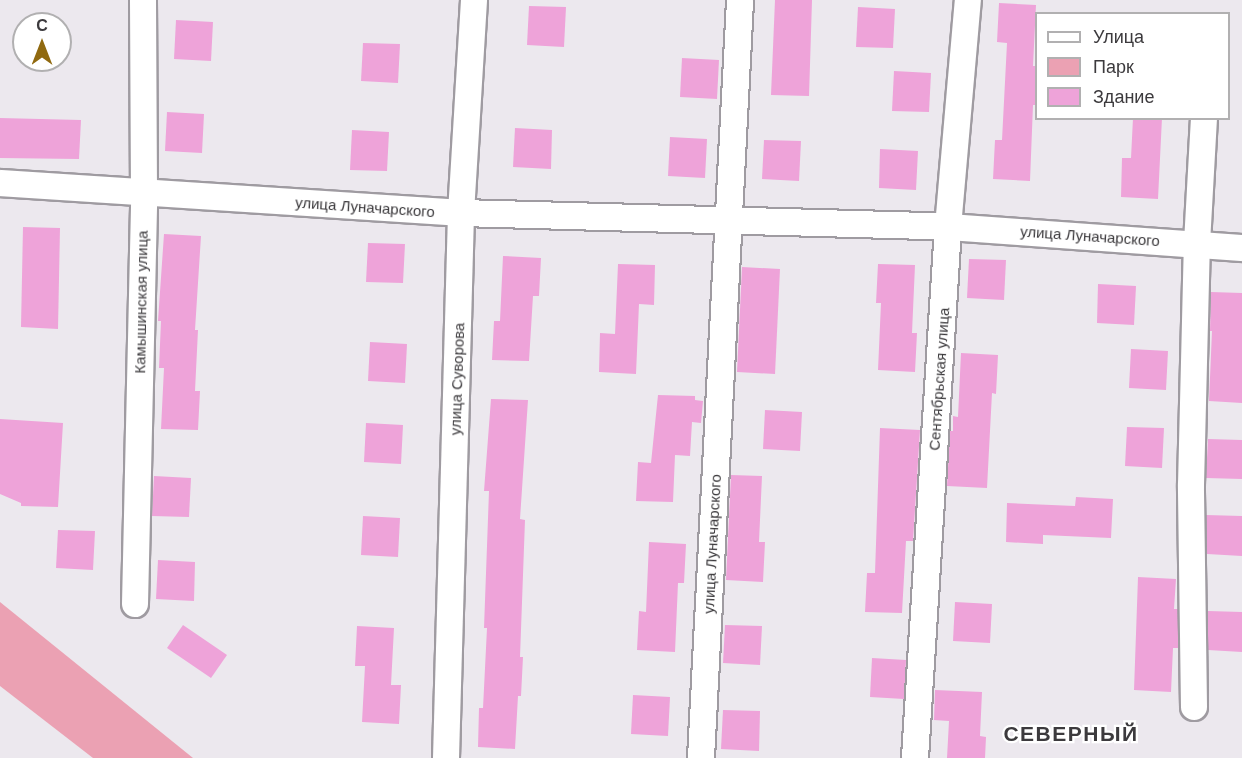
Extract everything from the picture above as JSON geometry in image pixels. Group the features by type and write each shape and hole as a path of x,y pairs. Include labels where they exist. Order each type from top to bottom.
{"street":[{"name":"Камышинская улица","path":"135,604 144,192 143,0"},
{"name":"улица Суворова","path":"446,758 461,213 474,0"},
{"name":"улица Луначарского","path":"701,758 740,0"},
{"name":"Сентябрьская улица","path":"915,758 948,227 968,0"},
{"path":"1194,707 1191,485 1197,243 1204,120"},
{"name":"улица Луначарского","path":"0,183 461,213 730,223 948,227 1242,248"}],"green space":[{"path":"0,602 193,758 93,758 0,686"}],"building":[{"path":"775,0 812,0 809,96 771,95"},
{"path":"999,3 1036,5 1033,66 1035,66 1035,105 1033,105 1030,181 993,179 995,140 1002,140 1007,43 997,42"},
{"path":"529,6 566,7 564,47 527,45"},
{"path":"858,7 895,9 893,48 856,47"},
{"path":"176,20 213,22 211,61 174,59"},
{"path":"363,43 400,44 398,83 361,81"},
{"path":"682,58 719,60 717,99 680,97"},
{"path":"894,71 931,73 929,112 892,111"},
{"path":"167,112 204,114 202,153 165,151"},
{"path":"0,118 81,120 79,159 0,158"},
{"path":"1133,120 1162,120 1158,199 1121,197 1122,158 1131,158"},
{"path":"515,128 552,130 551,169 513,167"},
{"path":"352,130 389,132 387,171 350,170"},
{"path":"670,137 707,139 705,178 668,176"},
{"path":"764,140 801,141 799,181 762,179"},
{"path":"880,149 918,151 916,190 879,188"},
{"path":"23,227 60,228 58,329 21,327"},
{"path":"164,234 201,236 195,330 198,330 195,391 200,391 198,430 161,429 164,368 159,368 161,321 158,321"},
{"path":"368,243 405,244 403,283 366,282"},
{"path":"503,256 541,258 539,296 533,296 529,361 492,360 494,321 500,321"},
{"path":"969,259 1006,260 1004,300 967,298"},
{"path":"618,264 655,265 654,305 639,304 636,374 599,372 600,333 615,334"},
{"path":"878,264 915,265 912,333 917,333 915,372 878,370 881,303 876,303"},
{"path":"742,267 780,269 775,374 737,372"},
{"path":"1098,284 1136,286 1134,325 1097,323"},
{"path":"1211,292 1242,293 1242,403 1209,401"},
{"path":"370,342 407,344 405,383 368,381"},
{"path":"1131,349 1168,351 1166,390 1129,388"},
{"path":"961,353 998,355 996,394 992,393 987,488 947,486 950,431 953,431 953,416 958,417"},
{"path":"658,395 695,396 695,400 703,401 701,423 692,422 690,456 675,455 673,502 636,501 638,462 651,463"},
{"path":"491,399 528,400 520,519 525,520 520,657 523,657 515,749 478,747 479,708 483,708 487,628 484,628 489,491 484,491"},
{"path":"765,410 802,412 800,451 763,449"},
{"path":"0,419 63,423 58,507 21,506 21,503 0,494"},
{"path":"366,423 403,425 401,464 364,462"},
{"path":"1127,427 1164,428 1162,468 1125,466"},
{"path":"880,428 920,430 913,541 906,541 902,613 865,612 867,573 875,573"},
{"path":"1208,439 1242,440 1242,479 1206,478"},
{"path":"731,475 762,476 759,542 765,542 763,582 726,580"},
{"path":"154,476 191,478 189,517 152,516"},
{"path":"1076,497 1113,499 1111,538 1043,535 1043,544 1006,542 1007,503 1075,506"},
{"path":"1206,515 1242,516 1242,556 1207,554"},
{"path":"363,516 400,518 398,557 361,555"},
{"path":"58,530 95,531 93,570 56,568"},
{"path":"649,542 686,544 684,583 678,583 675,652 637,650 639,611 646,612"},
{"path":"158,560 195,562 194,601 156,599"},
{"path":"1138,577 1176,579 1174,609 1178,609 1178,648 1173,648 1171,692 1134,690"},
{"path":"955,602 992,604 990,643 953,641"},
{"path":"1208,611 1242,612 1242,652 1208,650"},
{"path":"183,625 227,655 211,678 167,648"},
{"path":"725,625 762,626 760,665 723,663"},
{"path":"357,626 394,628 391,685 401,685 399,724 362,722 365,666 355,666"},
{"path":"872,658 906,660 904,699 870,697"},
{"path":"935,690 982,692 980,736 986,737 985,758 947,758 949,721 934,720"},
{"path":"633,695 670,697 668,736 631,734"},
{"path":"723,710 760,711 759,751 721,749"}],"district":[{"name":"СЕВЕРНЫЙ","path":"1071,734"}]}
